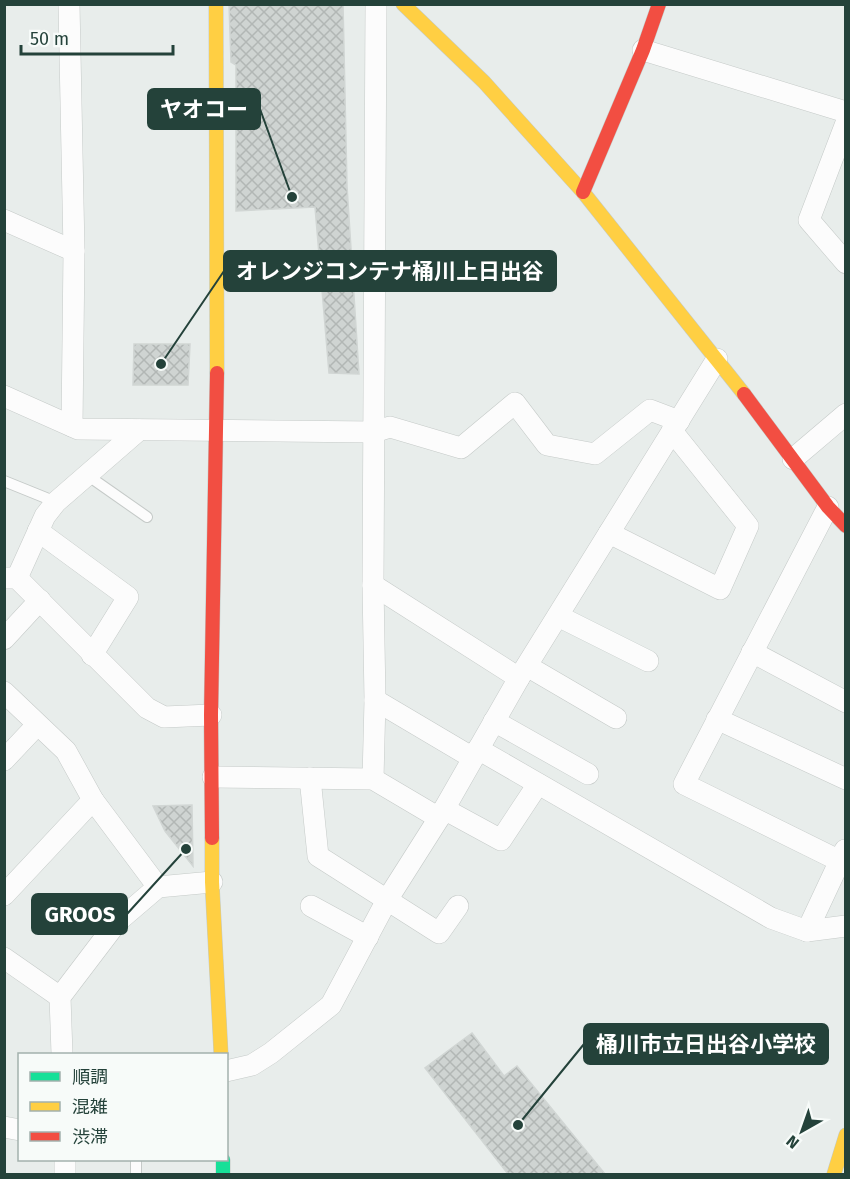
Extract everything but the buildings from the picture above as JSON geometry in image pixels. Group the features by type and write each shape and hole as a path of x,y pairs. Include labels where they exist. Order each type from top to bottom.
{"street":[{"path":"69,4 74,250 72,426"},
{"path":"216,4 217,429 211,716 212,882 221,1053"},
{"path":"373,778 376,4"},
{"path":"403,4 484,82 583,192 717,359 828,507 846,526"},
{"path":"583,192 643,50 659,4"},
{"path":"643,50 846,112"},
{"path":"846,123 809,220 846,263"},
{"path":"6,224 74,250"},
{"path":"228,1071 252,1065 271,1053 331,1005 387,900 442,813 523,672 717,359"},
{"path":"4,396 78,429 374,432 390,427 461,448 515,404 547,445 595,454 650,410 675,426 748,526 720,589 609,533"},
{"path":"794,459 846,414"},
{"path":"139,430 56,502 45,516 11,578 40,600 147,708 164,717 211,716"},
{"path":"807,931 844,857 684,784 828,507"},
{"path":"38,531 128,597 92,654"},
{"path":"373,585 523,672 616,717"},
{"path":"4,639 40,600"},
{"path":"558,616 648,661"},
{"path":"752,652 846,702"},
{"path":"4,692 66,751 93,800 158,887"},
{"path":"375,699 538,784 771,918 807,931 846,926"},
{"path":"717,720 846,779"},
{"path":"494,721 588,774"},
{"path":"4,760 37,725"},
{"path":"213,777 373,778 501,840 538,784"},
{"path":"310,778 318,856 439,933 458,906"},
{"path":"4,895 93,800"},
{"path":"62,1053 60,997 117,922 158,887 212,882"},
{"path":"310,906 368,937"},
{"path":"4,958 60,997"},
{"path":"834,1174 846,1135"}],"lane":[{"path":"87,475 147,517"},
{"path":"4,481 56,502"}],"traffic: fast":[{"path":"223,1161 223,1174"}],"traffic: slow":[{"path":"216,4 217,373"},
{"path":"403,4 484,82 583,192 744,394"},
{"path":"212,838 212,882 221,1053"},
{"path":"834,1174 846,1135"}],"traffic: jam":[{"path":"583,192 643,50 659,4"},
{"path":"212,838 211,715 217,373"},
{"path":"744,394 828,507 846,526"}],"place":[{"name":"ヤオコー","path":"292,197"},
{"name":"オレンジコンテナ桶川上日出谷","path":"161,364"},
{"name":"GROOS","path":"186,849"},
{"name":"桶川市立日出谷小学校","path":"518,1125"}]}
